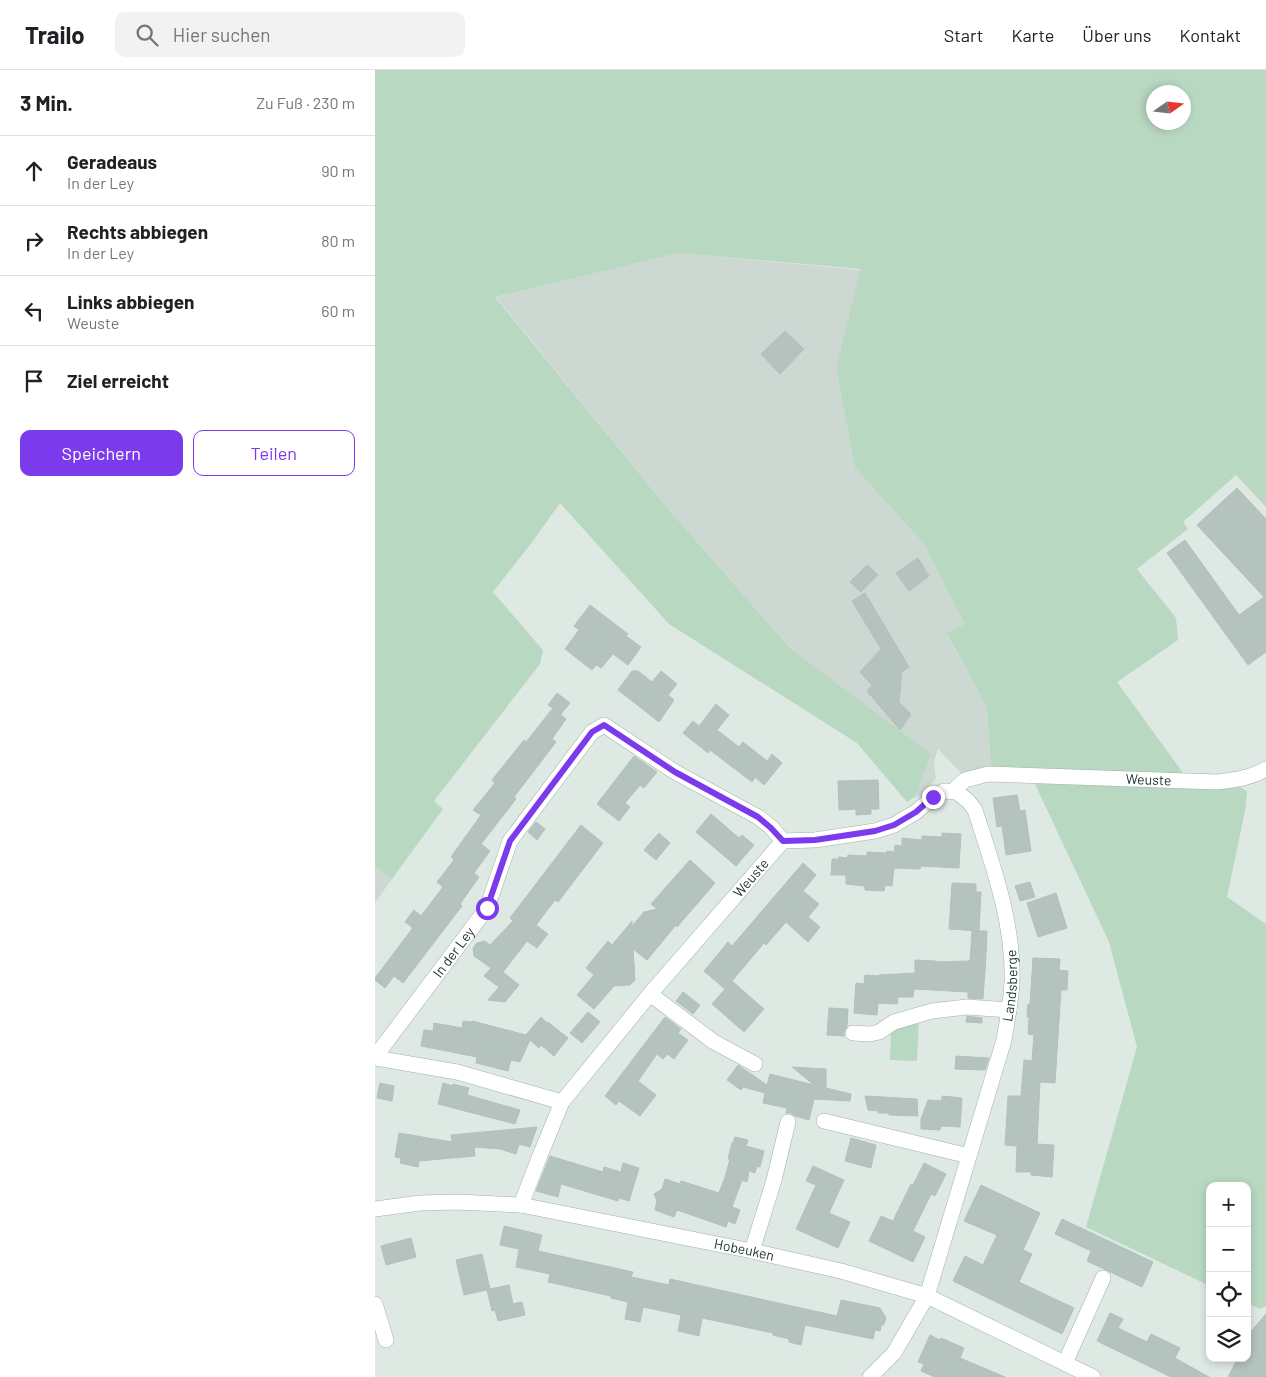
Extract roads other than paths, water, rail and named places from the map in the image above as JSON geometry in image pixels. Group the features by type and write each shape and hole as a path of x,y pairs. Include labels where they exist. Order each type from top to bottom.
{"street":[{"name":"In der Ley","path":"562,1102 457,1072 375,1058 487,908 510,841 592,732 604,725 675,772 758,817 783,841"},
{"name":"Weuste","path":"521,1205 562,1102 650,994 783,841 815,840 875,831 894,825 916,812 933,797 945,791 957,792 957,787 965,780 988,774 1217,782 1241,779 1266,769"},
{"name":"Landsberge","path":"870,1377 894,1353 927,1296 1004,1040 1009,1010 1012,984 1011,952 1008,924 1001,892 975,810 957,792"},
{"path":"650,994 714,1042 755,1064"},
{"path":"853,1033 870,1034 879,1032 894,1022 932,1011 967,1007 1009,1010"},
{"path":"824,1121 969,1156"},
{"path":"752,1251 788,1122"},
{"name":"Hobeuken","path":"375,1209 439,1202 521,1205 752,1251 841,1271 927,1296 1093,1377"},
{"path":"1065,1363 1103,1278"},
{"path":"375,1304 386,1340"}]}
